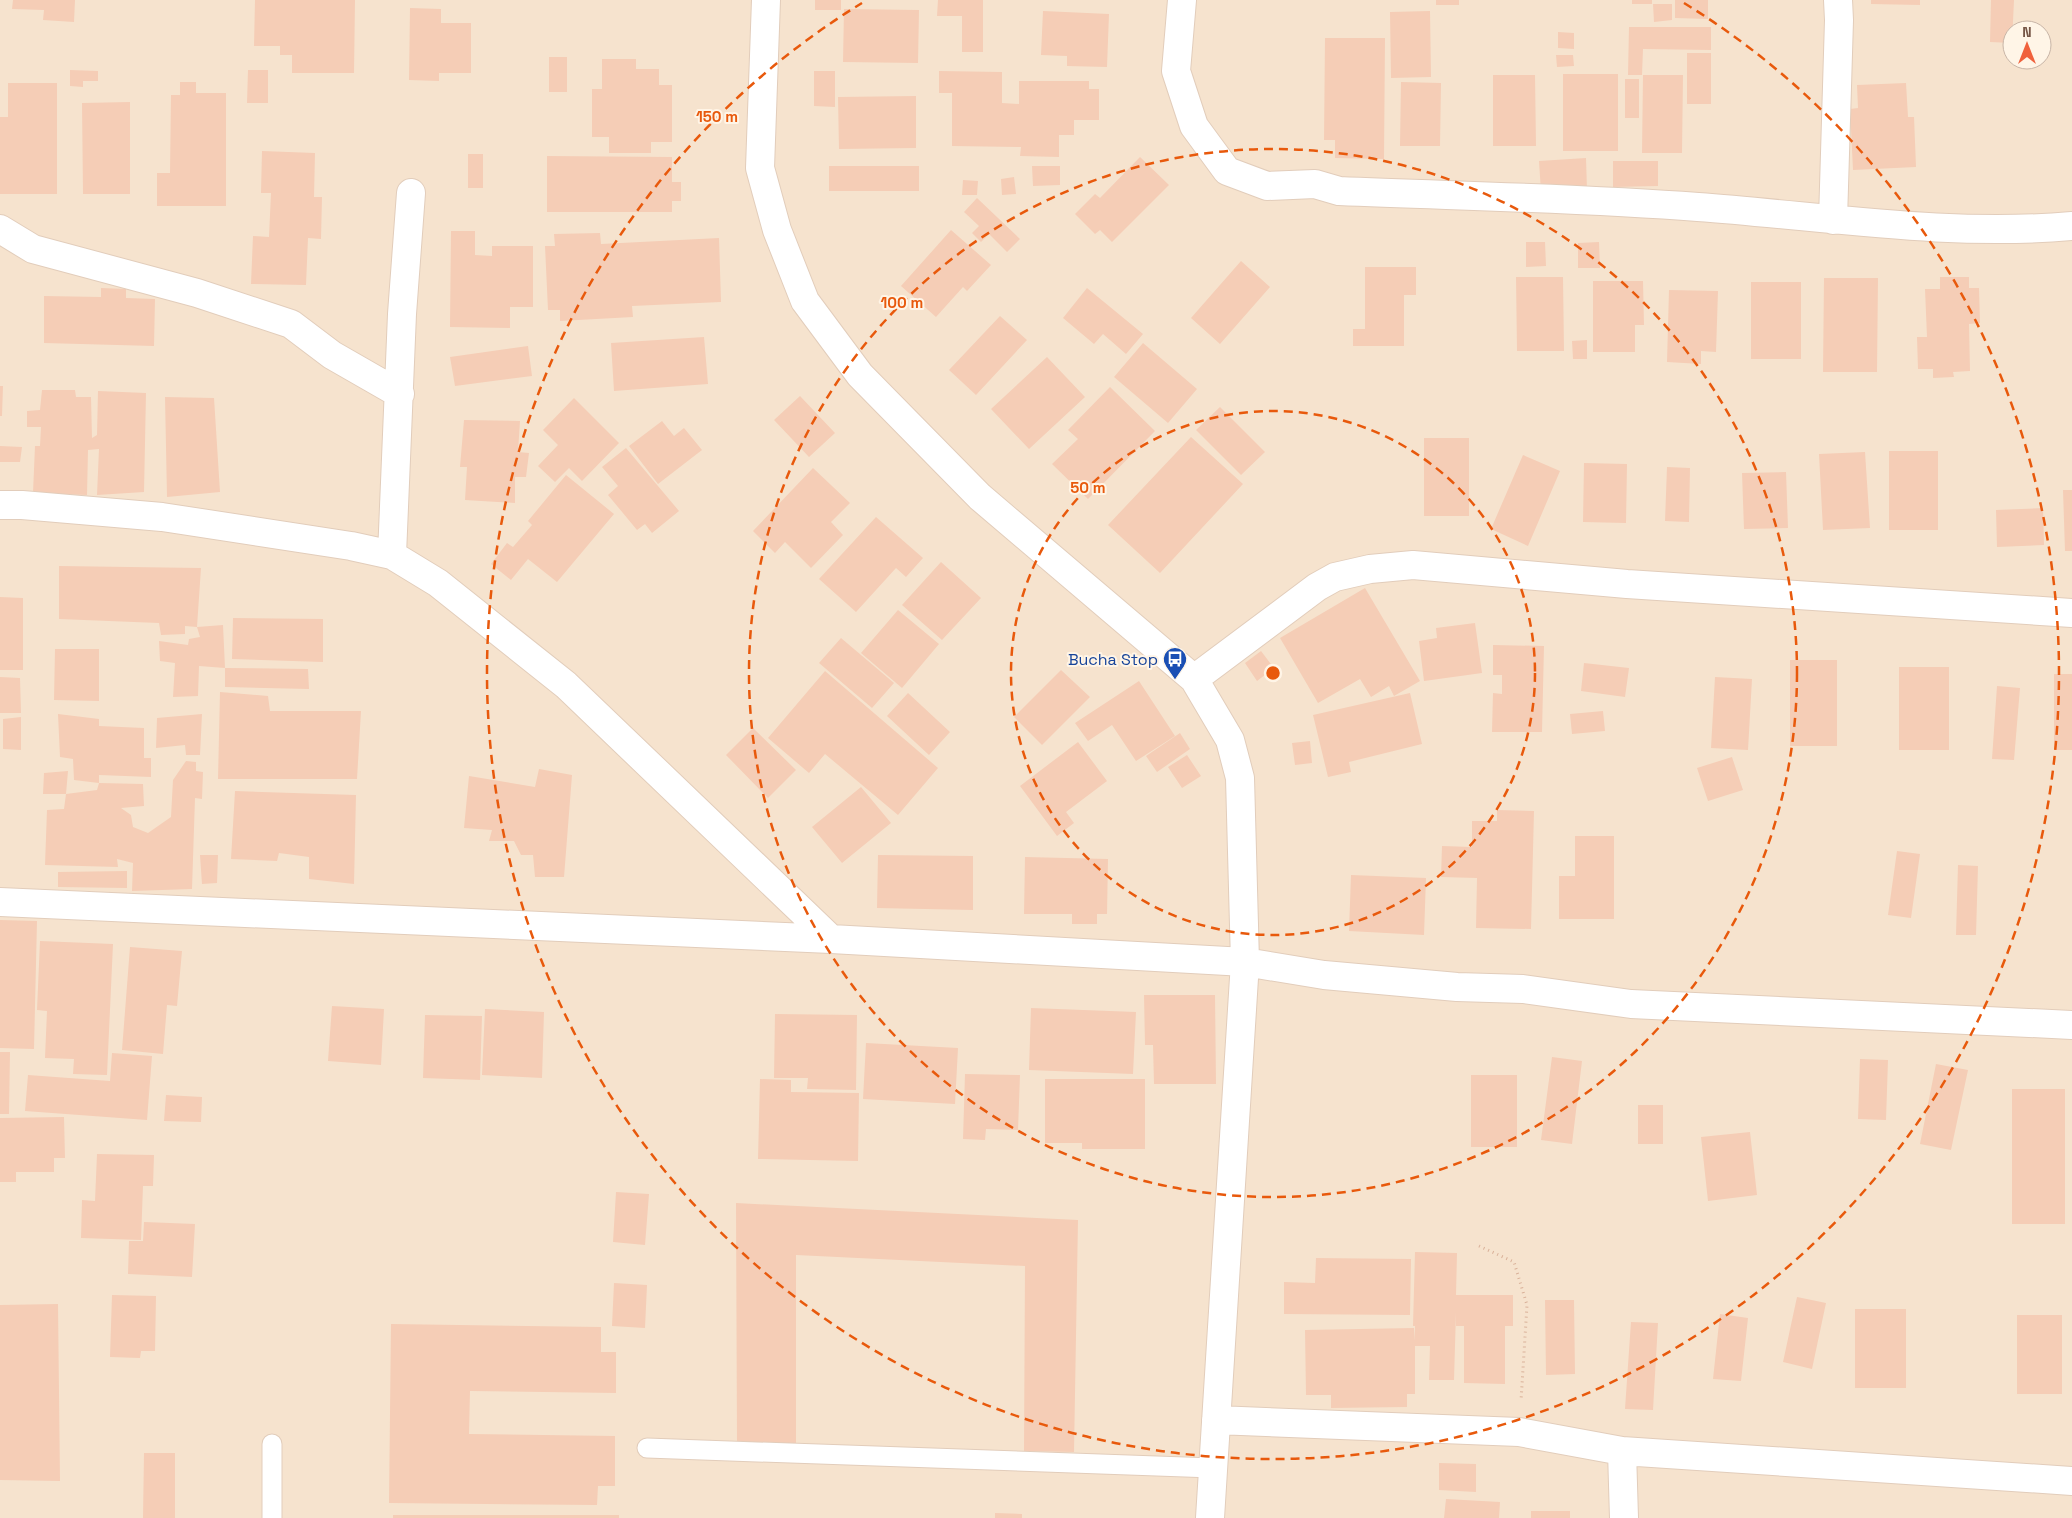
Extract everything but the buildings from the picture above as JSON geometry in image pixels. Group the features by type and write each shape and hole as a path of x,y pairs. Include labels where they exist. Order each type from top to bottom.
{"street":[{"path":"766,0 760,168 777,230 805,301 860,375 980,497 1194,680 1230,740 1240,778 1245,962 1210,1518"},
{"path":"1182,0 1176,71 1194,126 1227,171 1267,186 1315,184 1339,191 1698,207 1833,220 1945,228 2028,230 2072,226"},
{"path":"1833,220 1840,20 1838,0"},
{"path":"392,555 402,314 411,193"},
{"path":"0,229 33,249 197,293 291,324 332,355 400,394"},
{"path":"0,505 22,505 162,517 351,546 392,555 438,583 566,685 830,939"},
{"path":"1194,680 1317,587 1335,577 1370,569 1413,565 1626,584 2072,613"},
{"path":"0,902 830,939 1245,962 1324,975 1456,987 1523,989 1631,1004 2072,1025"},
{"path":"1216,1420 1519,1432 1622,1451 2072,1481"},
{"path":"1622,1451 1624,1518"}],"lane":[{"path":"272,1444 272,1518"},
{"path":"647,1448 1214,1468"}],"path":[{"path":"1479,1246 1514,1262 1527,1305 1519,1432"}],"shaded area":[{"path":"0,0 2072,0 2072,1518 0,1518"}],"place":[{"name":"Bucha Stop","path":"1175,680"}]}
